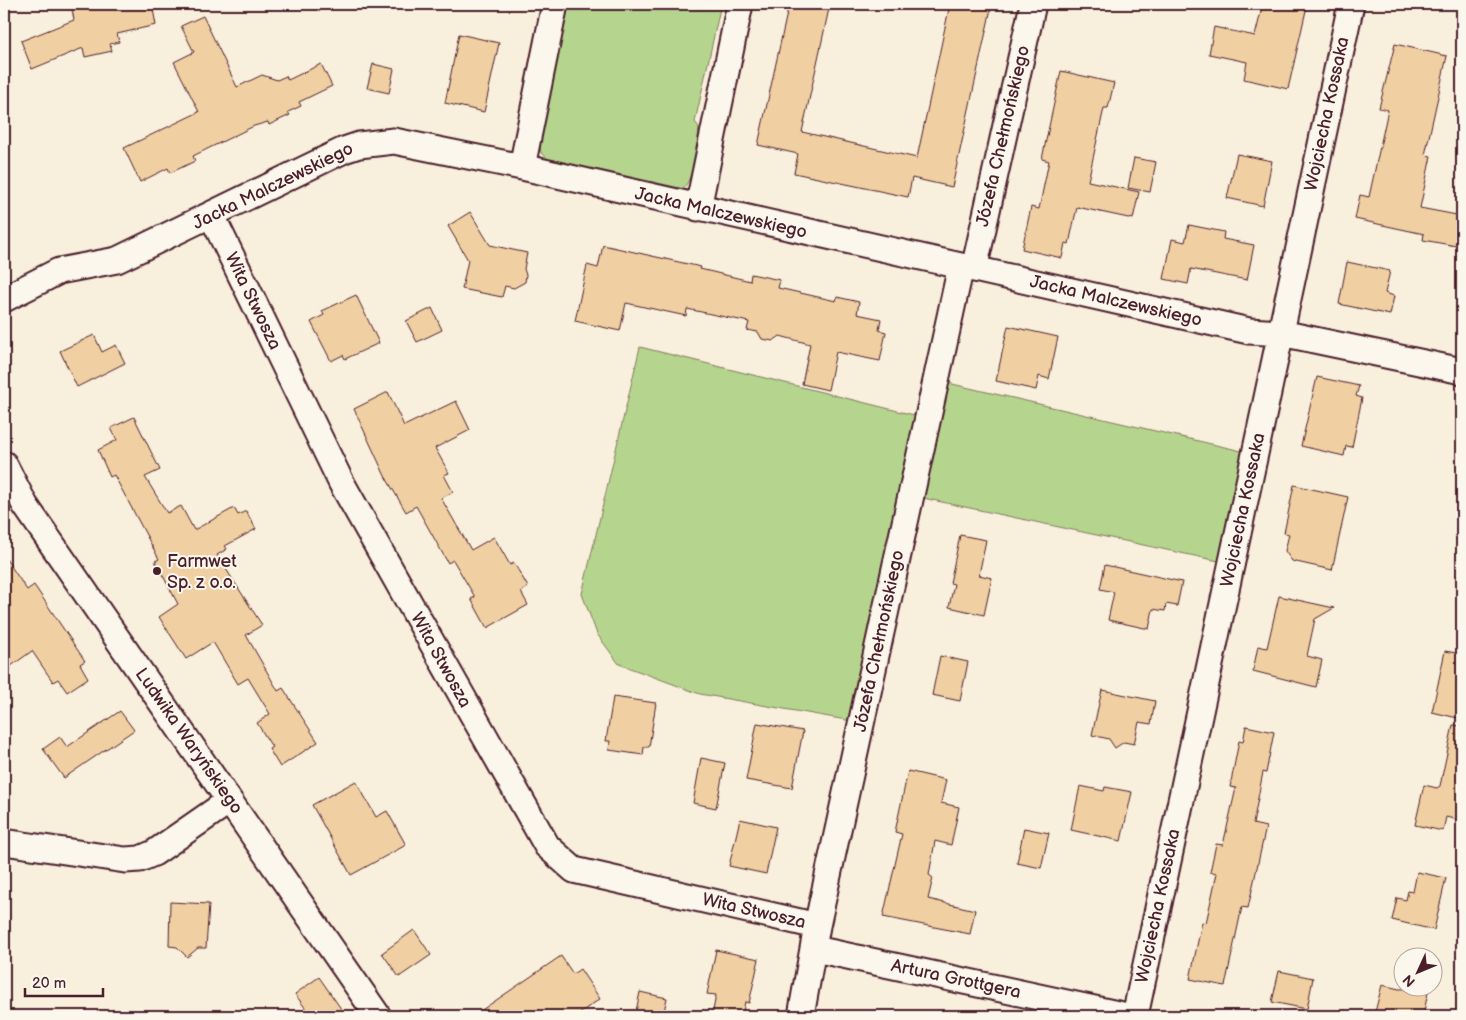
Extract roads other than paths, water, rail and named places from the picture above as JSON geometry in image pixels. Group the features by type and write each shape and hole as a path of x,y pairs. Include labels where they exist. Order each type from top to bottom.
{"street":[{"path":"522,167 555,4"},
{"path":"698,208 740,4"},
{"name":"Józefa Chełmońskiego","path":"801,1016 816,937 967,267 1033,4"},
{"name":"Wojciecha Kossaka","path":"1135,1016 1351,4"},
{"name":"Jacka Malczewskiego","path":"4,299 59,271 117,260 212,216 344,150 375,142 394,141 522,167 1249,331 1281,333 1462,371"},
{"name":"Wita Stwosza","path":"212,216 341,482 547,846 574,870 816,937"},
{"name":"Ludwika Waryńskiego","path":"4,464 25,505 378,1016"},
{"path":"4,842 125,860 140,859 154,853 229,801"},
{"name":"Artura Grottgera","path":"816,937 1127,1016"}],"place":[{"name":"Farmwet Sp. z o.o.","path":"157,571"}]}
